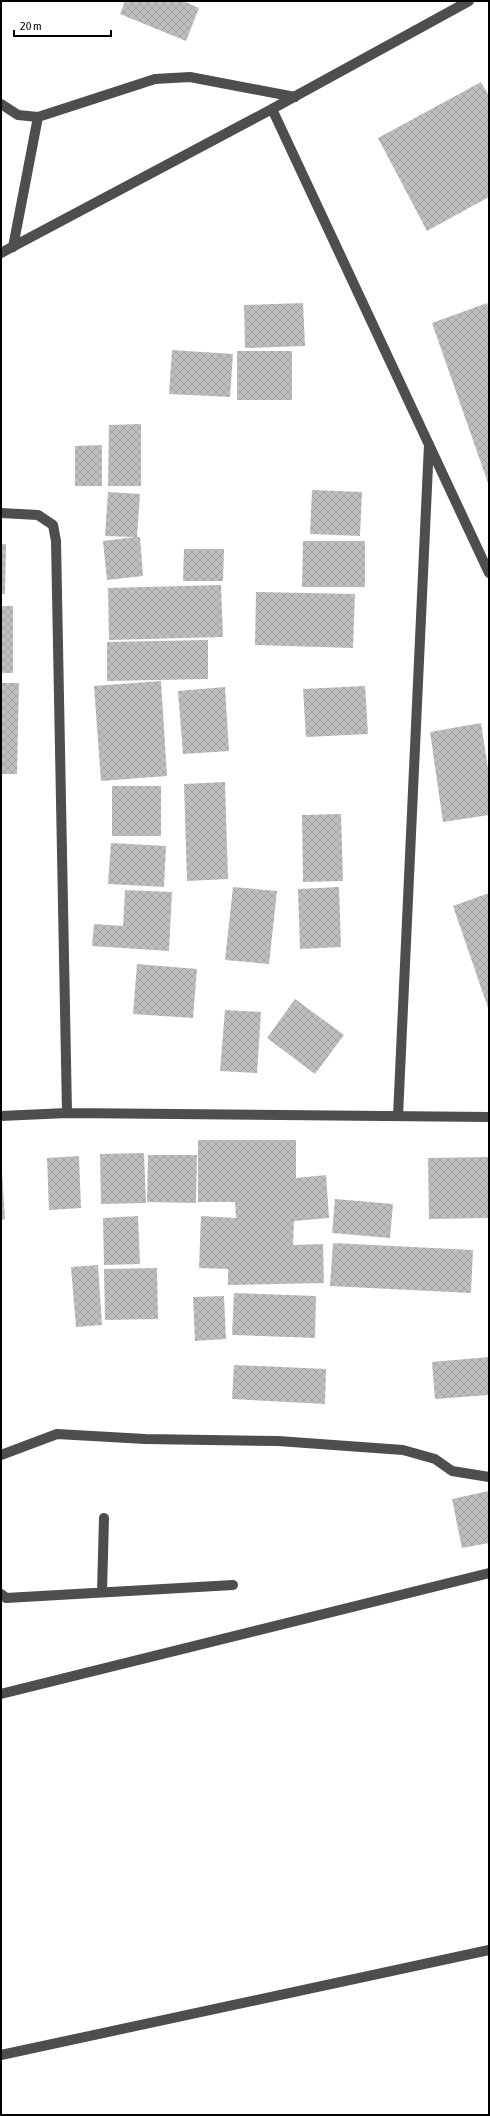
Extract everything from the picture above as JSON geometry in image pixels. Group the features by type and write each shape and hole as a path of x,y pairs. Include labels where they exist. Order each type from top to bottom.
{"street":[{"path":"1,253 272,110 469,1"},
{"path":"1,104 18,115 38,117 155,79 190,77 295,97"},
{"path":"272,110 489,573"},
{"path":"13,247 38,117"},
{"path":"398,1116 429,444"},
{"path":"1,513 38,515 53,525 56,541 67,1113"},
{"path":"1,1116 67,1113 489,1117"},
{"path":"1,1455 57,1434 145,1439 278,1441 403,1450 435,1459 452,1471 489,1477"},
{"path":"102,1592 104,1518"},
{"path":"1,1694 489,1573"},
{"path":"1,1594 6,1598 233,1585"},
{"path":"1,2055 489,1950"}],"building":[{"path":"125,1 183,1 199,8 186,41 120,14"},
{"path":"481,82 489,96 489,197 427,231 378,138"},
{"path":"303,303 305,346 245,348 244,305"},
{"path":"487,303 489,309 489,486 432,323"},
{"path":"172,350 233,354 230,397 169,394"},
{"path":"237,351 292,351 292,400 237,400"},
{"path":"141,424 141,486 108,486 109,425"},
{"path":"102,445 102,486 75,486 75,446"},
{"path":"312,490 362,492 360,536 310,534"},
{"path":"108,492 140,494 137,537 140,537 143,576 107,580 103,541 135,537 105,536"},
{"path":"303,541 365,541 365,587 302,587"},
{"path":"1,544 6,544 5,594 1,594"},
{"path":"184,549 224,549 223,581 183,581"},
{"path":"221,585 223,637 109,640 108,588"},
{"path":"256,592 355,594 353,648 255,645"},
{"path":"1,606 13,606 13,673 1,673"},
{"path":"208,640 208,679 107,681 107,642"},
{"path":"161,681 167,776 101,781 94,686"},
{"path":"1,683 19,683 17,774 1,774"},
{"path":"365,686 368,734 306,737 303,689"},
{"path":"225,687 229,751 183,754 178,691"},
{"path":"481,723 489,775 489,815 443,822 430,732"},
{"path":"225,782 228,879 187,881 184,784"},
{"path":"112,786 161,786 161,836 112,836"},
{"path":"341,814 343,881 303,882 302,815"},
{"path":"111,843 166,846 164,887 108,884"},
{"path":"233,887 277,891 269,964 225,960"},
{"path":"339,887 341,947 300,949 298,889"},
{"path":"125,890 172,892 169,951 92,946 94,924 123,926"},
{"path":"489,893 489,1007 488,1008 453,906"},
{"path":"137,964 197,969 193,1018 133,1014"},
{"path":"295,999 344,1035 315,1074 267,1038"},
{"path":"225,1010 261,1012 257,1073 220,1071"},
{"path":"198,1140 296,1140 296,1178 326,1175 329,1218 294,1221 293,1245 323,1244 324,1283 228,1285 228,1269 199,1268 201,1216 236,1218 235,1202 198,1202"},
{"path":"144,1153 146,1203 101,1204 100,1154"},
{"path":"1,1155 5,1219 1,1220"},
{"path":"148,1155 197,1155 196,1203 147,1202"},
{"path":"79,1156 81,1208 49,1210 47,1158"},
{"path":"489,1157 489,1218 429,1219 428,1158"},
{"path":"335,1199 393,1204 390,1238 332,1233"},
{"path":"138,1216 140,1264 104,1265 103,1218"},
{"path":"333,1243 473,1250 471,1293 330,1286"},
{"path":"98,1265 102,1325 76,1327 71,1267"},
{"path":"157,1268 158,1319 105,1320 104,1269"},
{"path":"234,1293 316,1296 315,1338 232,1335"},
{"path":"224,1296 226,1339 195,1341 193,1297"},
{"path":"489,1357 489,1395 435,1399 432,1362"},
{"path":"234,1365 326,1369 325,1404 232,1399"},
{"path":"489,1491 489,1543 462,1548 452,1499"}]}
